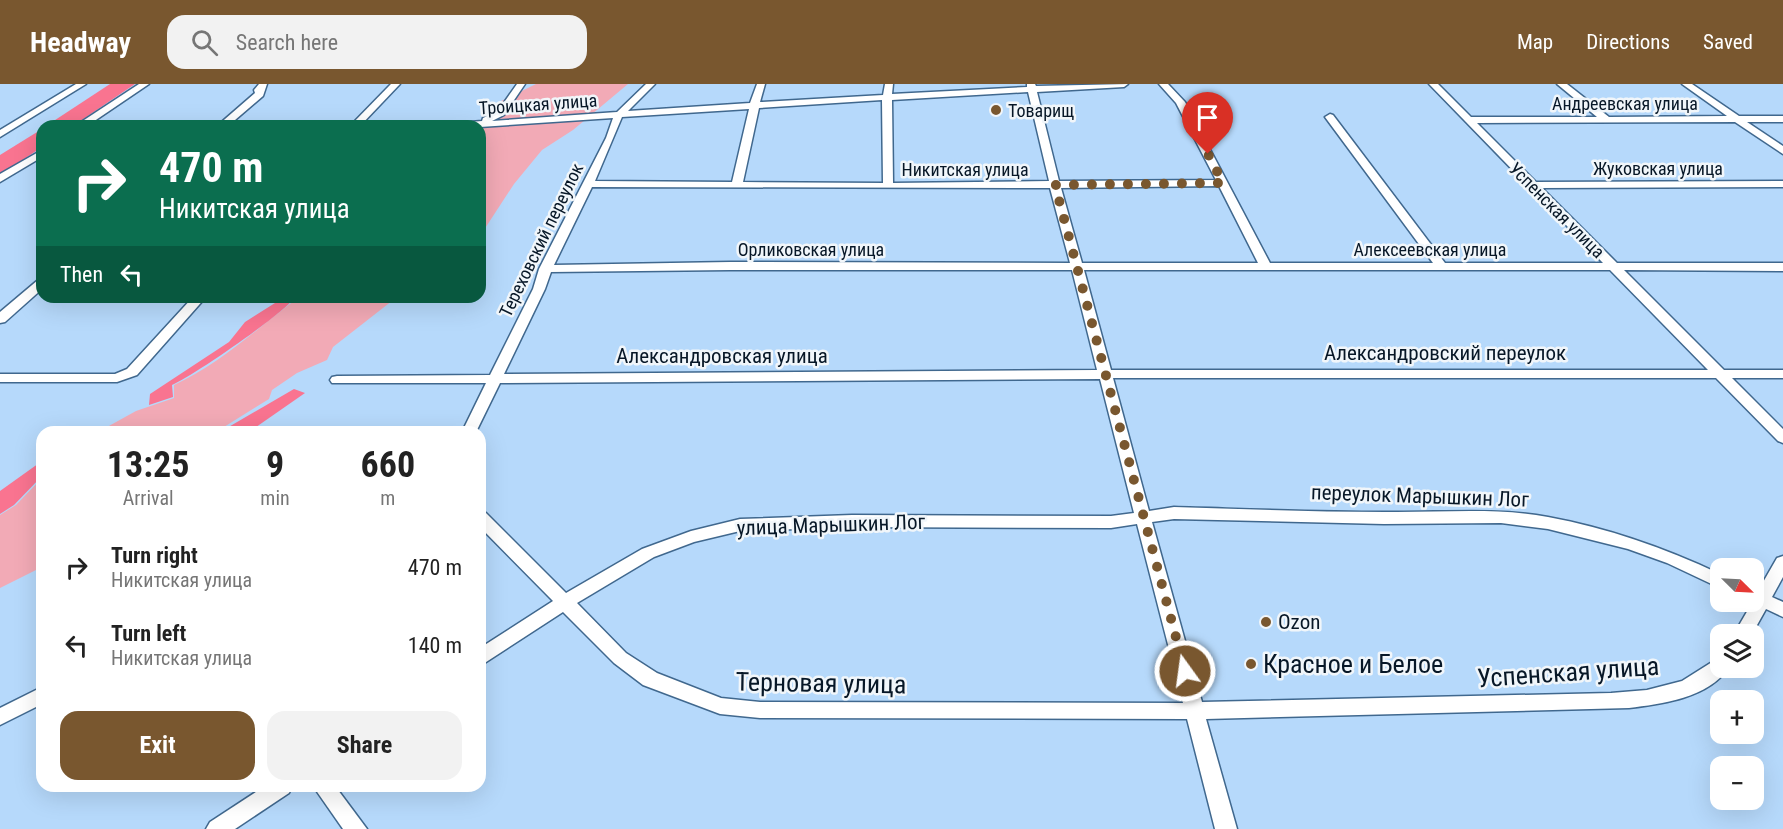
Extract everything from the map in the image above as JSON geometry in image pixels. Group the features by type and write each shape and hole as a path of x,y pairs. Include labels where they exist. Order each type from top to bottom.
{"street":[{"path":"0,134 82,84"},
{"path":"89,120 145,84"},
{"path":"229,120 260,94 259,90 263,84"},
{"path":"361,120 396,84"},
{"path":"484,120 501,113 521,84"},
{"path":"618,116 651,84"},
{"path":"737,184 756,94 761,84"},
{"path":"888,186 887,98 889,84"},
{"name":"Троицкая улица","path":"486,124 1031,87 1124,84"},
{"path":"1163,84 1180,102 1266,266"},
{"name":"Успенская улица","path":"1433,84 1783,438"},
{"path":"1561,84 1607,120"},
{"path":"1686,84 1783,151"},
{"path":"1031,87 1226,829"},
{"name":"Тереховский переулок","path":"472,426 538,289 545,269 590,184 615,130 618,116"},
{"path":"1330,117 1443,268"},
{"name":"Андреевская улица","path":"1467,120 1783,119"},
{"path":"0,179 36,157"},
{"name":"Никитская улица","path":"590,184 888,186 1223,183"},
{"name":"Жуковская улица","path":"1532,185 1783,184"},
{"name":"Орликовская улица","path":"545,269 730,266 1077,268"},
{"name":"Алексеевская улица","path":"1077,268 1783,267"},
{"path":"0,319 36,288"},
{"path":"0,378 117,378 132,372 195,303"},
{"name":"Александровский переулок","path":"1107,375 1783,374"},
{"name":"Александровская улица","path":"337,380 1107,375"},
{"name":"переулок Марышкин Лог","path":"1145,517 1174,513 1384,518 1501,517 1548,523 1613,539 1673,559 1710,576"},
{"name":"улица Марышкин Лог","path":"486,654 599,580 648,553 691,537 740,525 852,521 1111,522 1145,517"},
{"name":"Терновая улица","path":"486,523 620,658 650,680 720,706 772,711 1195,711"},
{"path":"1764,589 1783,562"},
{"path":"1764,601 1783,610"},
{"name":"Успенская улица","path":"1195,711 1248,708 1433,708 1626,700 1683,689 1710,675"},
{"path":"0,717 36,698"},
{"path":"217,829 273,792"},
{"path":"328,792 356,829"}],"shaded area":[{"path":"110,84 135,84 82,120 55,120"},
{"path":"536,84 628,84 573,130 542,150 514,184 486,227 486,124 491,118 482,117 493,105"},
{"path":"36,133 36,151 0,175 0,155"},
{"path":"275,303 290,303 238,344 172,385 173,397 149,405 150,394 229,342 245,322"},
{"path":"291,303 389,303 333,347 327,360 297,373 272,390 269,399 226,426 109,426 136,411 174,398 174,385 206,368"},
{"path":"294,389 305,393 258,426 230,426"},
{"path":"36,465 36,482 14,505 0,514 0,491"},
{"path":"36,484 36,570 0,588 0,515 16,505"}],"place":[{"name":"Товарищ","path":"996,110"},
{"name":"Ozon","path":"1266,622"},
{"name":"Красное и Белое","path":"1251,664"}],"route":[{"path":"1185,671 1055,185 1223,183 1208,154"}]}
